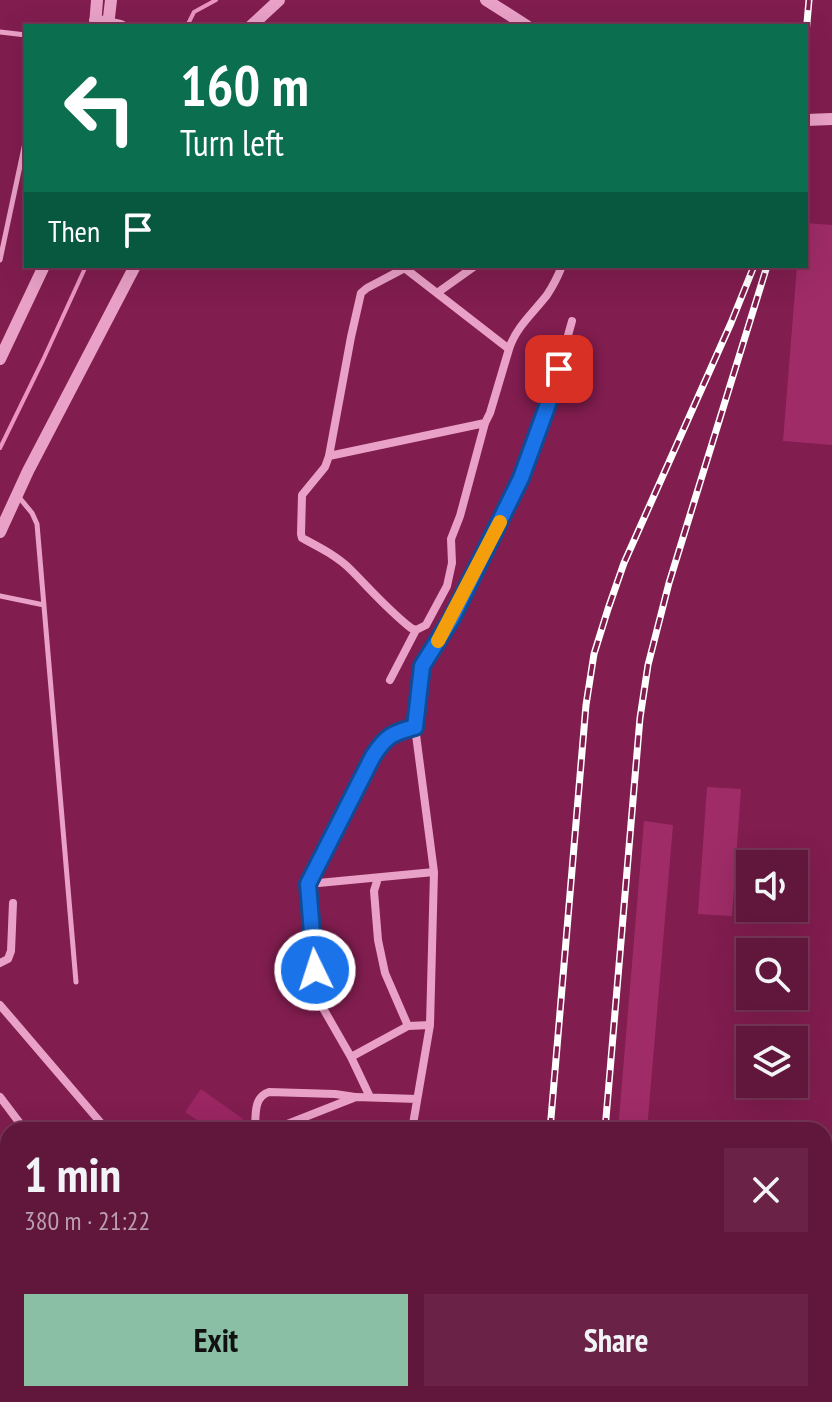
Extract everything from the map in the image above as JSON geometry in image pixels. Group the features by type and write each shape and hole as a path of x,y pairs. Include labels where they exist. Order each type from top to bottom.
{"street":[{"path":"97,0 105,24"},
{"path":"105,24 111,0"},
{"path":"253,24 279,0"},
{"path":"486,0 524,24"},
{"path":"808,120 832,119"},
{"path":"0,359 43,268"},
{"path":"0,532 134,268"},
{"path":"402,268 361,293 329,456 325,467 302,495 301,534 302,538 322,548 350,569 393,614 416,630"},
{"path":"405,268 509,349"},
{"path":"437,293 472,268"},
{"path":"390,680 416,630 426,625 447,586 452,563 449,546 511,341 552,287 561,268"},
{"path":"413,1122 430,1025 434,872 415,727 422,666 452,618 521,478 552,393 572,321"},
{"path":"329,456 485,423"},
{"path":"370,1097 316,996 308,884 383,741 395,732 415,727"},
{"path":"308,884 434,872"},
{"path":"378,878 374,891 380,951 385,973 408,1026"},
{"path":"0,963 8,959 11,951 13,903"},
{"path":"0,1005 100,1122"},
{"path":"351,1057 408,1026 430,1025"},
{"path":"256,1122 257,1101 262,1094 269,1092 417,1099"},
{"path":"0,1097 19,1122"},
{"path":"292,1122 356,1097"}],"lane":[{"path":"0,32 24,35"},
{"path":"0,260 24,147"},
{"path":"17,495 37,524 76,982"},
{"path":"0,596 44,605"}],"shaded area":[{"path":"201,1089 243,1119 241,1122 200,1122 185,1112"}],"building":[{"path":"808,223 832,225 832,445 783,441 797,268 808,268"},
{"path":"707,787 741,789 732,916 698,914"},
{"path":"644,821 673,825 648,1122 619,1122"}],"waterway":[{"path":"188,24 194,12 216,0"},
{"path":"0,448 85,268"}],"railway":[{"path":"807,24 809,0"},
{"path":"551,1122 586,705 594,654 624,563 753,268"},
{"path":"606,1122 640,718 648,665 669,583 766,268"}],"slow traffic":[{"path":"438,641 500,522"}],"route":[{"path":"315,970 308,884 383,741 395,732 415,727 422,666 452,618 521,478 559,369"}]}
